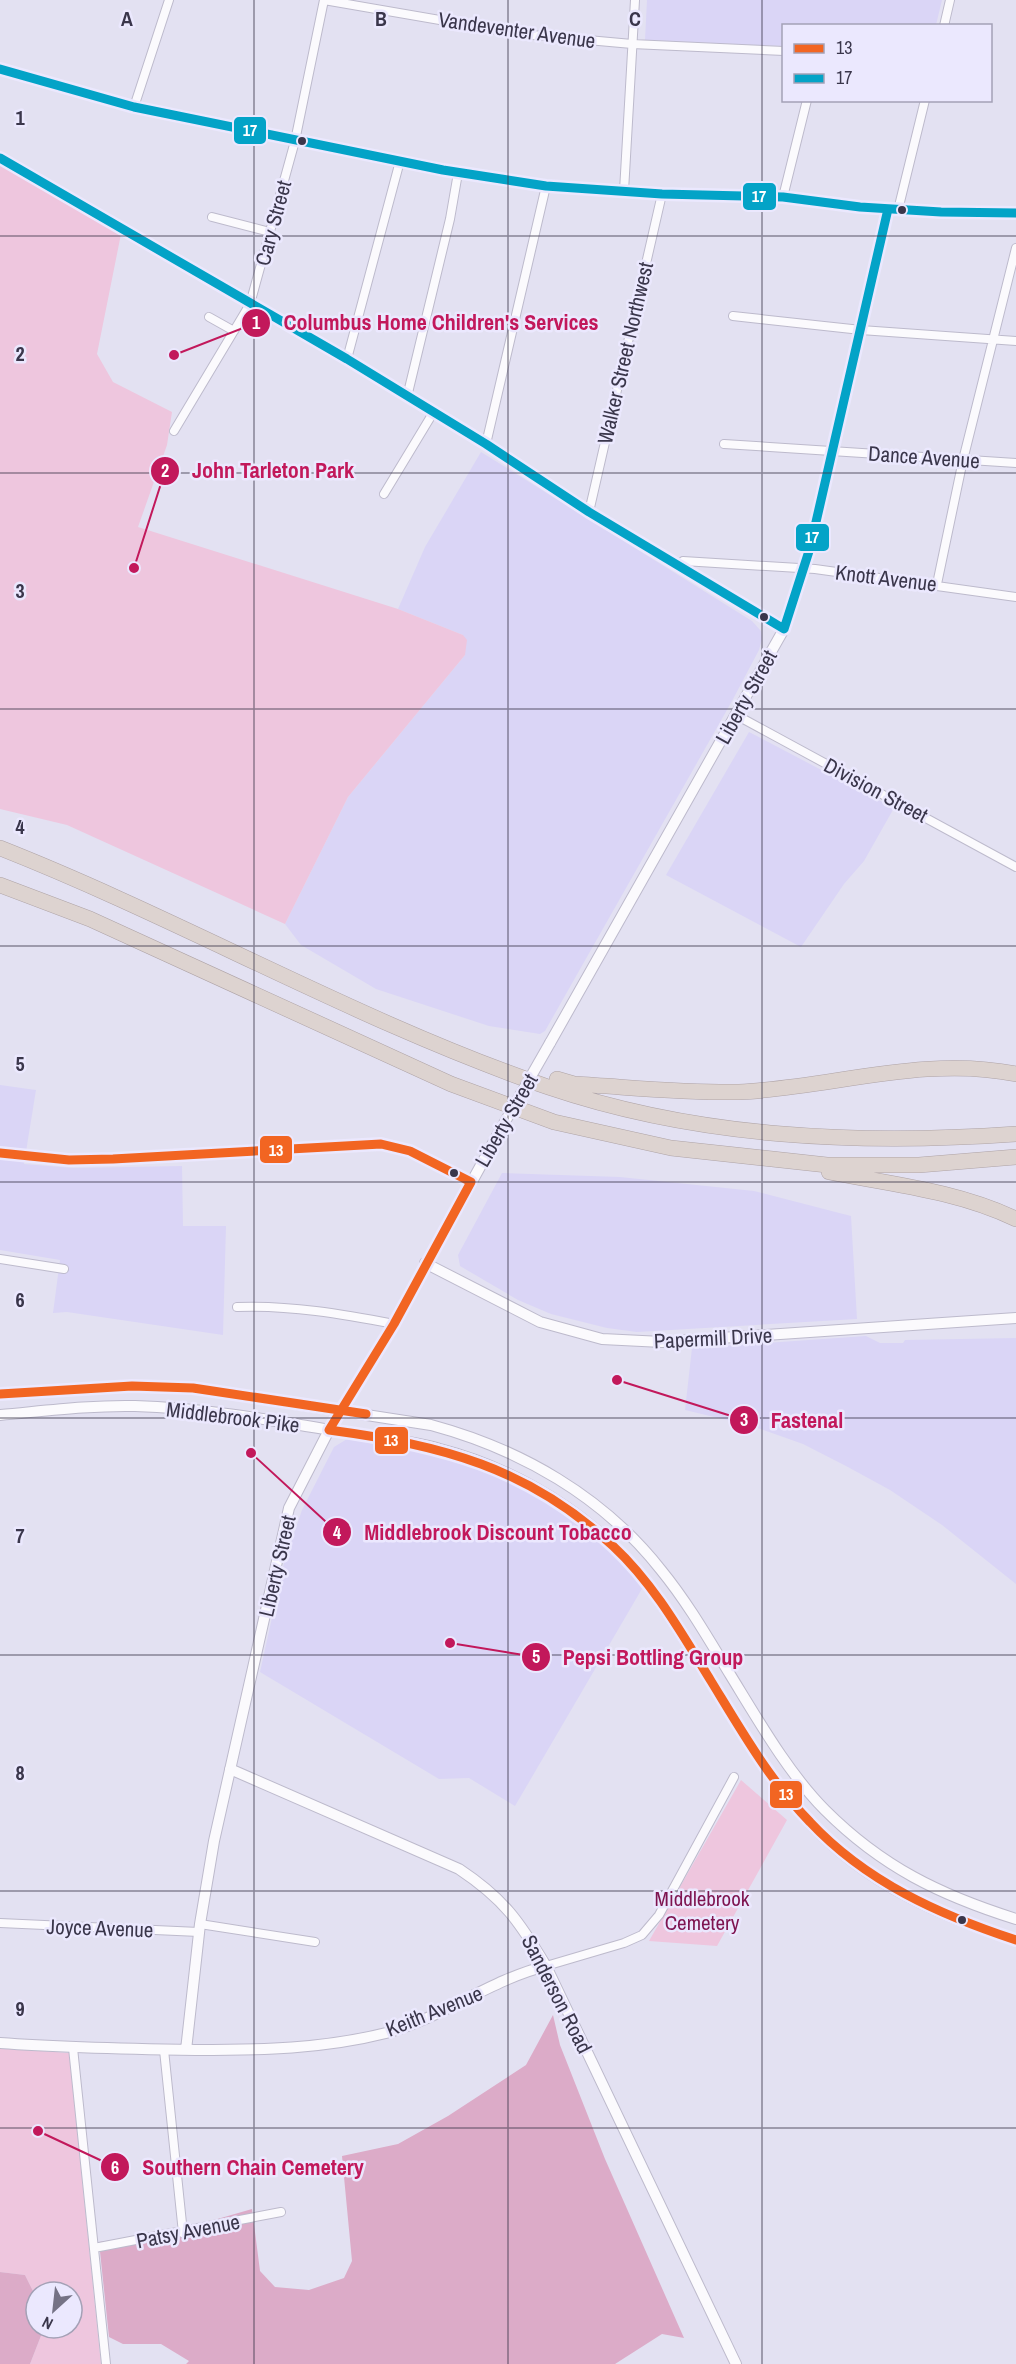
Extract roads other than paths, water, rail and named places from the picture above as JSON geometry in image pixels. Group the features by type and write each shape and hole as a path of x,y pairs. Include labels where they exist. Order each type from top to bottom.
{"highway":[{"path":"0,848 455,1051 550,1087 636,1111 735,1130 835,1139 901,1140 1016,1134"},
{"path":"0,885 90,919 451,1084 554,1122 671,1148 850,1165 919,1165 1016,1157"},
{"path":"455,1051 574,1084 739,1092 914,1071 994,1070 1016,1074"},
{"path":"740,1156 943,1194 999,1210 1016,1219"}],"street":[{"path":"134,107 170,0"},
{"name":"Vandeventer Avenue","path":"324,0 520,34 632,45 782,51"},
{"name":"Cary Street","path":"174,431 250,304 295,141 324,0"},
{"path":"624,191 634,0"},
{"path":"944,24 950,0"},
{"path":"0,69 134,107 458,173 546,186 662,194 783,197 893,209 1016,213"},
{"path":"783,197 807,102"},
{"name":"Liberty Street","path":"186,2050 200,1928 214,1841 289,1509 329,1430 394,1324 425,1263 784,629 804,569 861,330 924,102"},
{"path":"0,158 347,359 486,444 589,512 681,564 784,629"},
{"path":"347,359 400,161"},
{"path":"407,397 450,219 458,173"},
{"path":"486,444 546,186"},
{"name":"Walker Street Northwest","path":"589,512 662,194"},
{"path":"212,218 270,232"},
{"path":"937,584 963,460 1016,248"},
{"path":"733,316 861,330 1016,341"},
{"path":"209,317 234,331"},
{"path":"384,494 433,413"},
{"name":"Dance Avenue","path":"724,444 1016,463"},
{"name":"Knott Avenue","path":"681,564 804,569 937,584 1016,597"},
{"name":"Division Street","path":"736,715 1016,867"},
{"path":"0,1153 69,1160 113,1159 381,1144 410,1150 471,1182"},
{"path":"0,1259 64,1269"},
{"name":"Papermill Drive","path":"425,1263 540,1323 602,1338 662,1342 1016,1318"},
{"path":"237,1307 261,1306 394,1324"},
{"name":"Middlebrook Pike","path":"0,1394 99,1387 193,1388 431,1425 460,1433 514,1454 586,1497 622,1527 662,1570 698,1621 753,1711 824,1809 875,1854 920,1883 974,1906 1016,1919"},
{"name":"Middlebrook Pike","path":"0,1415 132,1406 192,1409 440,1449 524,1481 581,1518 615,1547 645,1582 777,1782 809,1823 849,1859 911,1900 967,1925 1016,1940"},
{"name":"Sanderson Road","path":"230,1769 459,1869 502,1902 518,1919 546,1966 736,2364"},
{"name":"Keith Avenue","path":"0,2043 73,2048 164,2050 293,2049 379,2034 426,2019 525,1971 624,1943 642,1935 658,1914 734,1777"},
{"name":"Joyce Avenue","path":"0,1923 200,1928 315,1942"},
{"path":"73,2048 106,2364"},
{"path":"164,2050 183,2233"},
{"name":"Patsy Avenue","path":"94,2248 183,2233 281,2212"}],"place":[{"name":"Columbus Home Children's Services","path":"174,355"},
{"name":"John Tarleton Park","path":"134,568"},
{"name":"Fastenal","path":"617,1380"},
{"name":"Middlebrook Discount Tobacco","path":"251,1453"},
{"name":"Pepsi Bottling Group","path":"450,1643"},
{"name":"Southern Chain Cemetery","path":"38,2131"}],"park label":[{"name":"Middlebrook Cemetery","path":"702,1910"}]}
